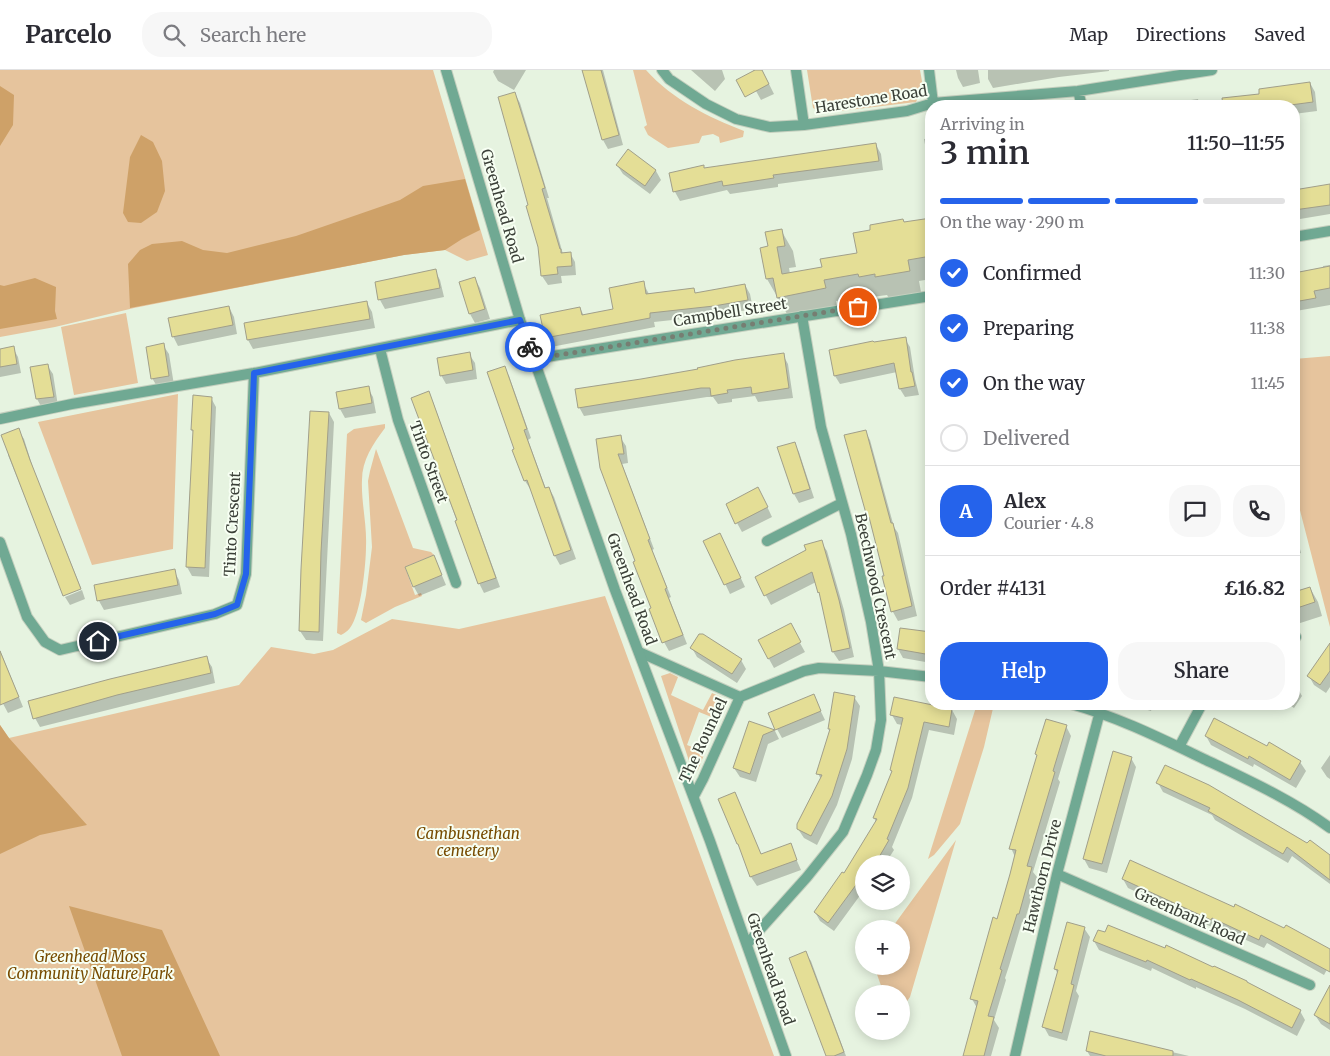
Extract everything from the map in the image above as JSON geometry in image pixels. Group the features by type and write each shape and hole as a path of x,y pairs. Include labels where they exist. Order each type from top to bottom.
{"street":[{"name":"Greenhead Road","path":"446,70 520,320 615,590 694,796 786,1056"},
{"name":"Harestone Road","path":"662,70 669,78 706,104 736,119 770,127 804,125 907,111 925,106"},
{"path":"796,70 804,125"},
{"path":"928,70 932,100"},
{"name":"Harestone Road","path":"978,100 1078,91 1212,70"},
{"path":"1078,91 1080,100"},
{"path":"1300,236 1330,231"},
{"name":"Campbell Street","path":"534,359 925,297"},
{"name":"Beechwood Crescent","path":"747,944 807,877 843,832 876,750 882,720 879,671 871,622 851,534 821,428 802,316"},
{"path":"0,419 72,404 254,373 520,320"},
{"name":"Tinto Street","path":"380,349 398,420 456,583"},
{"name":"Tinto Crescent","path":"0,542 27,617 45,642 60,650 215,614 237,605 246,574 254,373"},
{"path":"767,541 842,503"},
{"name":"The Roundel","path":"639,652 740,697"},
{"name":"The Roundel","path":"694,796 704,779 740,697 804,671 819,668 879,671 925,676"},
{"name":"Hawthorn Drive","path":"1016,1056 1057,874 1100,710"},
{"path":"1105,710 1262,787 1330,828"},
{"path":"1179,747 1199,710"},
{"name":"Greenbank Road","path":"1057,874 1310,986"}],"green space":[{"path":"0,70 433,70 488,255 467,261 445,250 404,255 134,308 55,327 0,337"},
{"path":"633,70 646,70 656,81 679,99 717,120 744,131 743,137 720,143 719,137 713,134 702,136 699,143 668,148 648,135 644,127 647,125"},
{"path":"807,70 920,70 923,87 916,102 823,113 813,108"},
{"path":"0,86 14,95 13,125 0,146"},
{"path":"141,135 153,142 162,161 165,191 157,212 141,223 128,222 123,213 130,157"},
{"path":"465,179 480,230 445,250 404,255 130,308 128,264 140,250 152,244 182,241 203,250 227,253 296,236 400,200 423,186"},
{"path":"35,278 56,287 55,311 57,319 0,329 0,285 4,286"},
{"path":"126,313 138,383 74,395 61,327"},
{"path":"1330,356 1330,627 1300,510 1300,358"},
{"path":"178,394 173,549 92,565 38,422"},
{"path":"385,424 385,428 372,446 362,473 366,538 364,577 354,621 349,629 341,635 337,633 347,434 354,429"},
{"path":"376,449 413,548 431,552 434,555 405,567 415,595 421,593 422,596 395,607 366,623 361,620 372,547 368,481"},
{"name":"Cambusnethan cemetery","path":"605,596 774,1056 0,1056 0,725 9,738 239,685 271,647 314,654 333,650 392,619 459,629"},
{"path":"670,673 678,677 671,695 703,710 712,693 721,697 725,703 719,720 699,712 687,745 705,752 698,770 693,773 661,676"},
{"path":"975,710 993,710 984,747 960,824 934,855 928,859"},
{"path":"0,725 9,738 87,825 40,835 0,854"},
{"path":"956,840 910,997 910,985 881,985 877,975 910,975 910,920 898,920 905,910 910,910 910,903"},
{"name":"Greenhead Moss Community Nature Park","path":"69,906 162,930 220,1056 122,1056"}],"building":[{"path":"582,70 601,70 619,135 602,140"},
{"path":"755,70 762,70 769,84 745,97 736,80"},
{"path":"1310,82 1313,102 1300,104 1300,100 1222,100 1222,98 1259,94 1259,89"},
{"path":"515,92 545,188 542,189 561,253 571,252 572,266 557,267 558,274 541,276 538,247 526,206 528,205 498,97"},
{"path":"876,143 879,161 773,175 774,178 723,186 722,181 673,192 669,173 704,165 704,168"},
{"path":"628,149 656,170 645,186 616,165"},
{"path":"1330,184 1330,205 1300,209 1300,189"},
{"path":"903,219 904,222 925,219 925,257 908,260 910,271 875,277 875,274 859,277 858,274 824,280 826,288 777,298 773,278 766,279 760,248 768,246 765,232 782,229 785,246 777,247 782,274 822,267 820,259 857,253 853,233 870,230 870,225"},
{"path":"1330,266 1330,288 1314,291 1316,298 1300,301 1300,272"},
{"path":"436,269 440,288 378,300 375,282"},
{"path":"475,277 485,309 469,314 459,282"},
{"path":"644,281 646,294 694,288 695,293 745,284 748,300 650,313 650,318 545,338 540,315 580,307 582,315 613,309 609,288"},
{"path":"367,301 370,319 247,340 244,323"},
{"path":"229,306 233,325 172,337 168,318"},
{"path":"906,337 915,386 899,389 894,363 834,376 829,350 873,341"},
{"path":"164,343 169,376 151,379 146,347"},
{"path":"14,346 17,364 0,367 0,349"},
{"path":"470,352 473,370 440,376 437,358"},
{"path":"784,353 789,388 752,394 751,387 727,390 728,393 711,396 710,388 701,388 578,408 575,389"},
{"path":"48,364 54,397 36,399 30,367"},
{"path":"505,366 527,429 524,430 545,488 549,487 571,550 554,556 527,480 524,481 512,450 514,449 487,372"},
{"path":"369,386 372,403 339,409 336,392"},
{"path":"429,391 496,578 478,584 455,521 457,520 411,398"},
{"path":"193,395 212,397 205,568 186,567"},
{"path":"310,411 329,412 321,552 319,632 299,631"},
{"path":"19,428 81,589 63,596 1,435"},
{"path":"866,430 891,523 893,523 912,606 891,612 869,517 867,517 844,435"},
{"path":"621,435 624,454 618,454 683,635 662,643 633,562 635,561 600,468 596,439"},
{"path":"795,442 810,489 793,494 777,447"},
{"path":"758,487 768,507 735,524 726,504"},
{"path":"720,533 741,578 724,585 703,541"},
{"path":"822,540 850,648 832,652 819,592 812,572 764,596 755,577 806,550 804,545"},
{"path":"434,555 442,575 413,587 405,567"},
{"path":"175,569 178,585 97,601 94,585"},
{"path":"1310,587 1315,602 1300,607 1300,590"},
{"path":"791,623 801,642 768,659 758,640"},
{"path":"900,628 925,631 925,654 897,649"},
{"path":"699,634 703,634 742,659 732,674 690,648"},
{"path":"1330,643 1330,671 1320,685 1307,676"},
{"path":"0,651 19,697 0,705"},
{"path":"207,656 211,673 117,695 33,719 28,701"},
{"path":"834,692 855,696 847,749 832,796 811,836 797,829 797,824 822,775 816,774 830,729 828,729"},
{"path":"814,694 821,711 775,730 768,713"},
{"path":"894,697 925,703 925,710 952,710 949,727 924,722 908,788 887,839 889,840 880,855 855,855 877,819 873,818 892,771 890,770 903,718 890,715"},
{"path":"1214,718 1267,746 1269,742 1301,761 1290,780 1249,756 1248,759 1205,736"},
{"path":"1046,719 1067,725 1027,866 1032,867 1019,914 1017,914 1000,969 1002,970 988,1016 994,1017 984,1056 963,1056 978,1001 970,999 993,917 997,919 1010,874 1016,850 1009,849"},
{"path":"749,721 775,730 763,735 750,774 733,768"},
{"path":"1113,751 1132,757 1102,864 1083,859"},
{"path":"1165,765 1209,785 1307,843 1310,840 1330,855 1330,880 1287,847 1283,854 1208,811 1210,808 1156,783"},
{"path":"735,792 761,854 791,843 797,860 750,877 718,799"},
{"path":"855,855 855,886 828,923 814,912 842,872 844,873"},
{"path":"1130,860 1234,907 1235,904 1284,928 1286,925 1330,949 1330,972 1261,935 1259,940 1122,879"},
{"path":"1067,922 1085,927 1071,984 1074,985 1062,1033 1042,1027 1058,970 1054,969"},
{"path":"1108,925 1165,948 1166,945 1214,966 1247,981 1301,1010 1292,1028 1238,1000 1191,979 1147,960 1146,962 1093,941 1098,930 1105,932"},
{"path":"806,951 844,1052 834,1056 826,1056 789,958"},
{"path":"1330,985 1330,1024 1314,1015"},
{"path":"1090,1031 1173,1051 1173,1056 1106,1056 1086,1051"}],"way so far":[{"path":"530,347 534,359 858,307"}],"route":[{"path":"98,641 215,614 237,605 246,574 254,373 520,320 530,347"}]}
